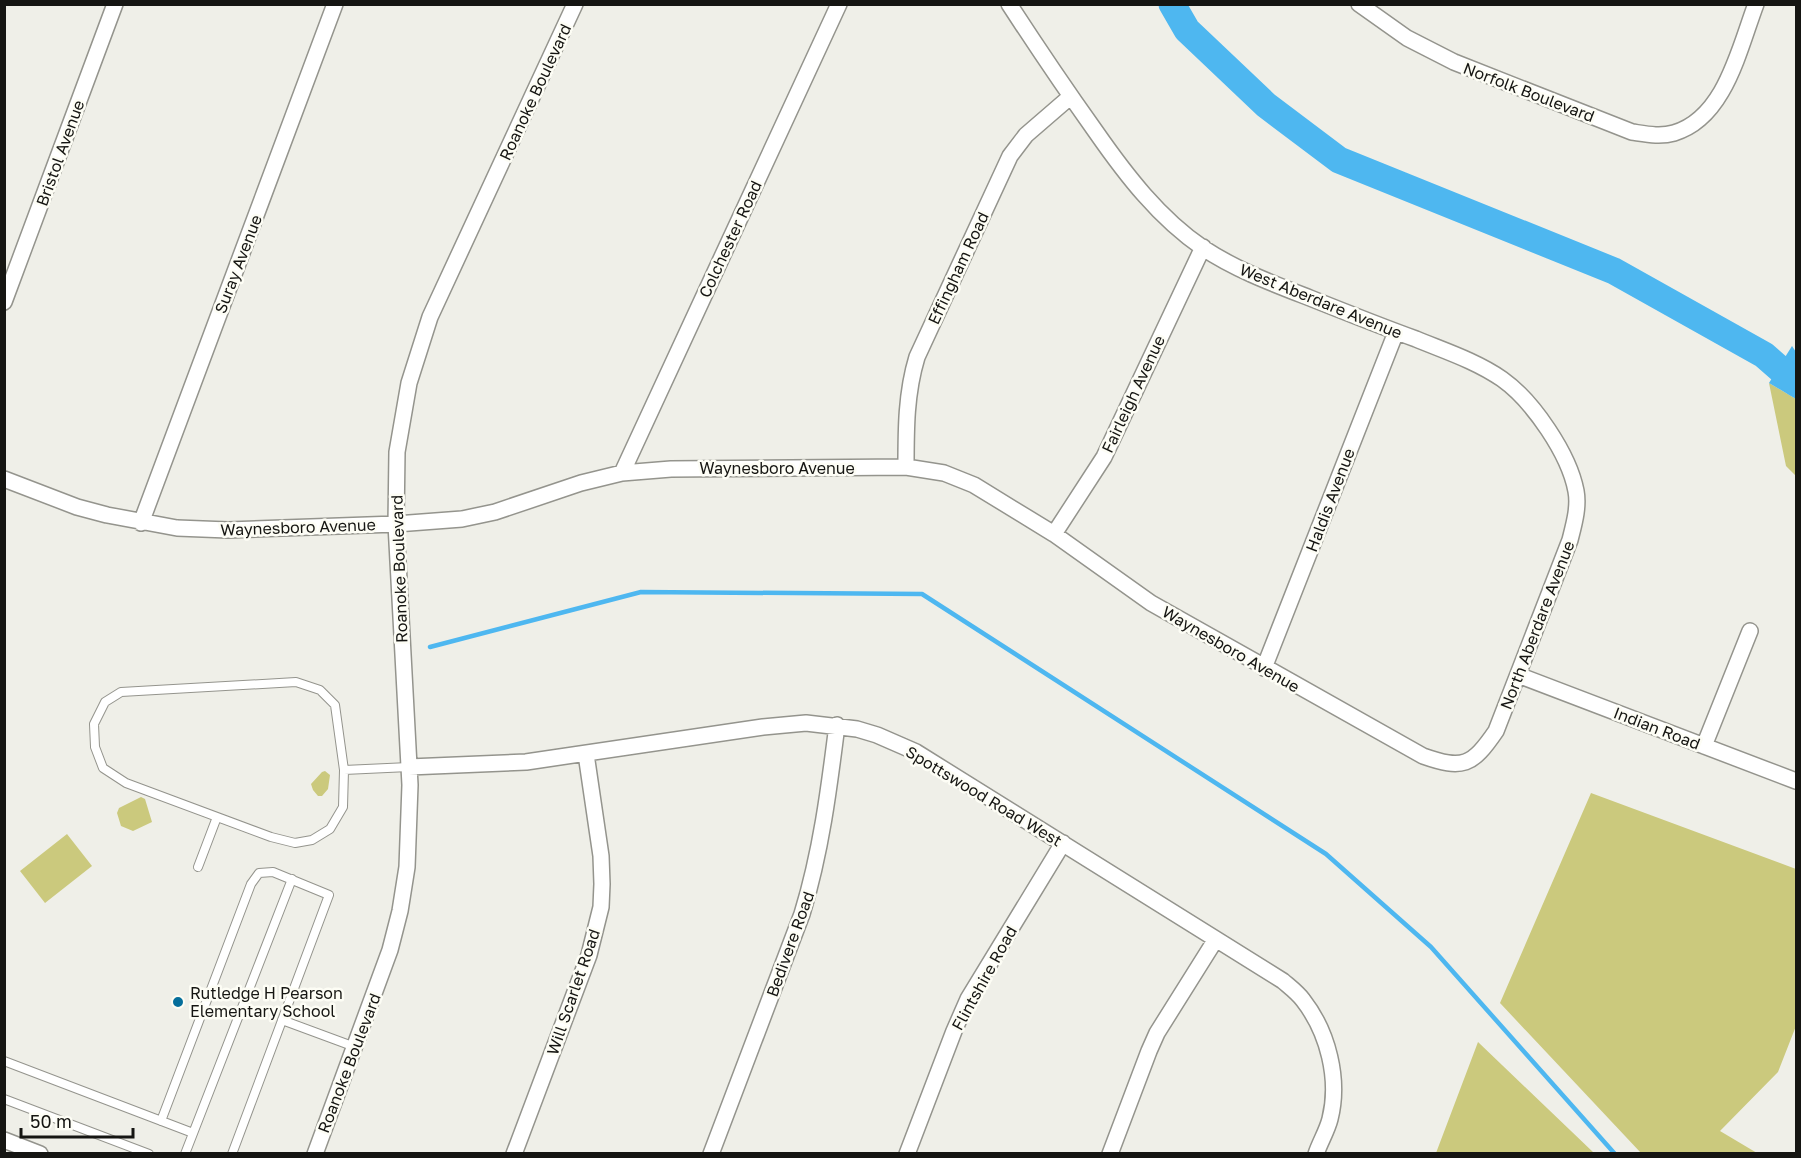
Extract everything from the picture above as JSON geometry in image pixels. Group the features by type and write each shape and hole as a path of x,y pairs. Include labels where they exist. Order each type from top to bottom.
{"street":[{"name":"Bristol Avenue","path":"4,302 115,4"},
{"name":"Suray Avenue","path":"141,523 335,4"},
{"name":"Colchester Road","path":"622,473 839,4"},
{"name":"West Aberdare Avenue","path":"1009,4 1070,96 1121,167 1157,210 1203,247 1234,266 1277,286 1467,359 1503,380 1528,404 1551,435 1571,472 1576,493"},
{"name":"Norfolk Boulevard","path":"1359,4 1407,38 1454,63 1632,132 1654,135 1673,133 1693,124 1708,113 1728,80 1756,4"},
{"name":"Roanoke Boulevard","path":"315,1154 386,961 400,911 407,867 409,767 396,524 397,452 408,383 430,317 574,5"},
{"name":"Effingham Road","path":"906,467 907,404 917,357 1010,156 1026,135 1070,96"},
{"name":"Fairleigh Avenue","path":"1054,534 1104,457 1203,247"},
{"name":"Haldis Avenue","path":"1264,668 1396,332"},
{"name":"Waynesboro Avenue","path":"4,479 77,507 141,523 177,528 228,530 396,524 462,519 495,512 581,483 622,473 671,469 906,467 944,473 974,484 1054,534 1151,603 1422,756 1448,765 1466,762 1481,752"},
{"name":"North Aberdare Avenue","path":"1481,752 1496,731 1570,540 1576,516 1576,493"},
{"path":"1704,746 1750,631"},
{"name":"Indian Road","path":"1518,675 1797,781"},
{"name":"Spottswood Road West","path":"409,767 526,762 763,727 806,723 837,725 877,735 916,752 1063,843 1283,981 1303,999 1317,1020 1332,1066 1333,1094 1329,1119 1316,1154"},
{"name":"Bedivere Road","path":"711,1154 802,914 815,873 837,725"},
{"name":"Will Scarlet Road","path":"514,1154 589,955 601,907 601,856 586,754"},
{"name":"Flintshire Road","path":"907,1154 968,999 1063,843"},
{"path":"1110,1154 1157,1033 1216,939"},
{"path":"4,1140 40,1154"}],"lane":[{"path":"296,682 320,690 335,705 344,770 343,807 330,829 312,840 295,843 271,837 126,783 103,768 95,747 93,724 105,702 121,692 296,682"},
{"path":"344,770 409,767"},
{"path":"198,867 217,817"},
{"path":"161,1121 251,884 259,873 273,872 329,895 232,1154"},
{"path":"185,1154 292,879"},
{"path":"282,1020 355,1047"},
{"path":"4,1061 193,1133"},
{"path":"4,1099 149,1154"}],"shaded area":[{"path":"1769,383 1796,399 1796,476 1786,466"},
{"path":"325,771 330,775 328,789 322,796 318,796 311,784"},
{"path":"1591,793 1796,869 1796,1026 1778,1072 1720,1131 1757,1153 1641,1153 1500,1003"},
{"path":"141,797 145,799 152,822 133,831 121,826 117,813 119,808"},
{"path":"67,834 92,866 45,903 20,871"},
{"path":"1478,1042 1594,1153 1436,1153"}],"water":[{"path":"1792,346 1796,352 1796,399 1769,383"}],"waterway":[{"path":"1172,4 1187,30 1266,105 1339,160 1614,271 1764,355 1796,383"},
{"path":"430,647 641,592 922,594 1326,854 1431,947 1615,1154"}],"place":[{"name":"Rutledge H Pearson Elementary School","path":"178,1002"}]}
